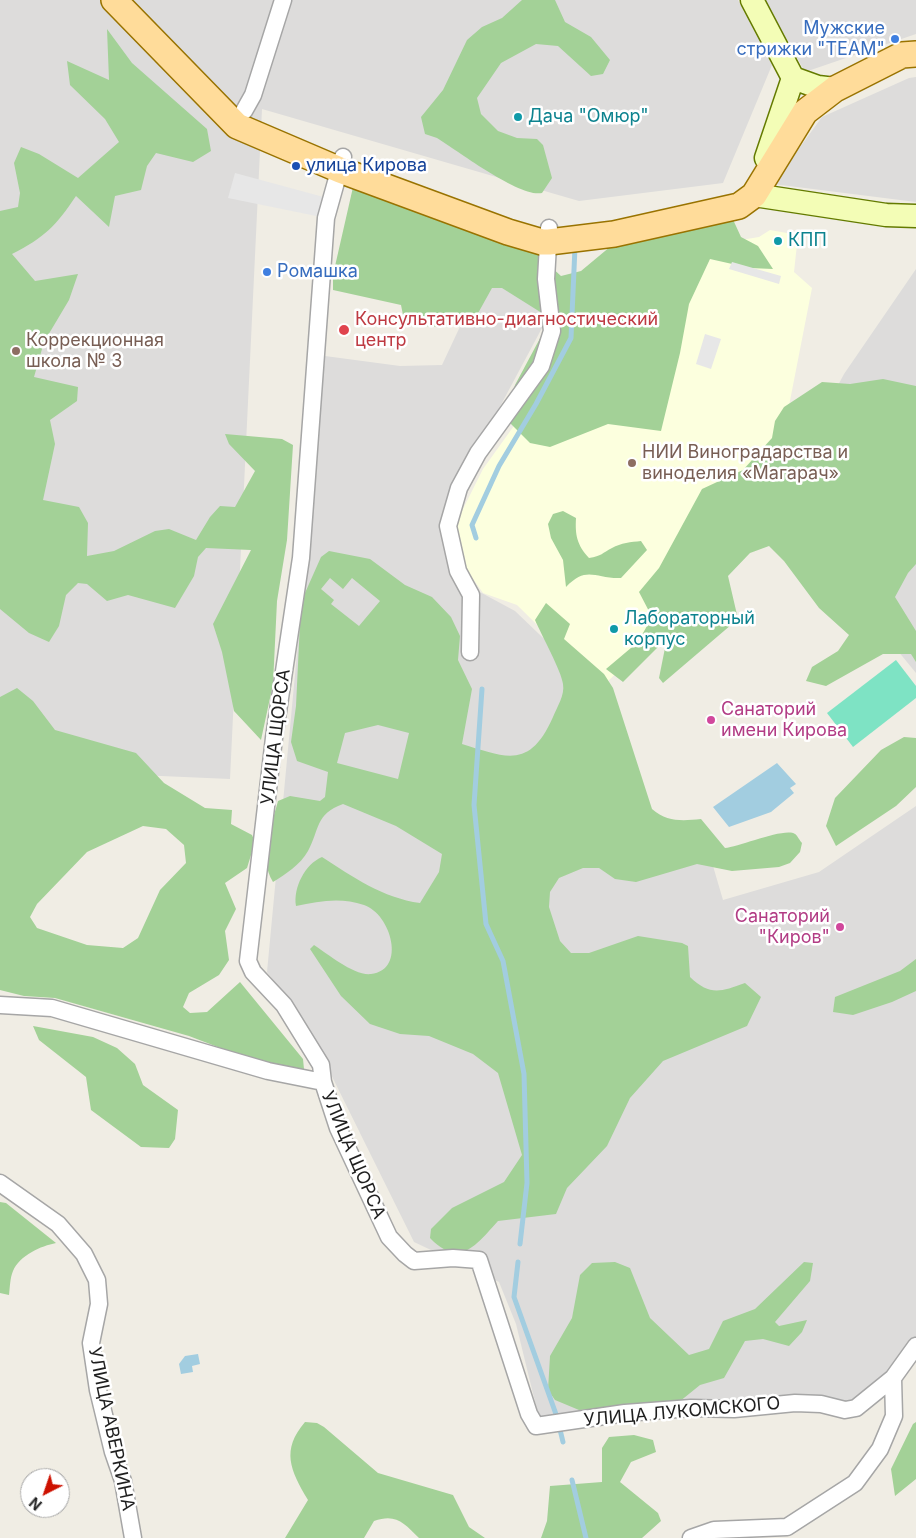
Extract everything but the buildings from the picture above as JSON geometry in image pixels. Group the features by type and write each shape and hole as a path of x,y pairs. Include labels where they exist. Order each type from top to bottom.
{"main road":[{"path":"114,0 233,123 341,164 549,235 735,194 754,195 886,215 916,216"},
{"path":"135,0 244,112 341,164"},
{"path":"752,0 793,78 826,88"},
{"path":"754,195 805,112 826,88 825,80 894,50 916,46"},
{"path":"766,158 793,111 826,88 902,55 916,54"},
{"path":"754,195 793,78"}],"street":[{"path":"244,112 253,96 283,0"},
{"name":"УЛИЦА ЩОРСА","path":"341,164 326,218 301,558 274,738 248,961 253,972 284,1005 321,1065 323,1082 338,1128 389,1237 414,1261 453,1258 479,1260"},
{"path":"470,652 471,595 458,571 448,526 459,488 474,462 541,366 552,331 546,279 549,235"},
{"path":"0,1005 52,1008 268,1071 323,1082"},
{"name":"УЛИЦА АВЕРКИНА","path":"0,1183 58,1224 84,1254 97,1280 99,1304 91,1343 98,1390 113,1452 123,1481 133,1538"},
{"name":"УЛИЦА ЛУКОМСКОГО","path":"479,1260 529,1414 536,1426 625,1413 692,1408 734,1409 795,1403 821,1404 845,1410 856,1408 894,1378 900,1366 916,1346"},
{"path":"691,1538 714,1530 787,1527 855,1483 880,1449 894,1416 894,1378"}],"shaded area":[{"path":"0,0 738,0 772,65 723,183 579,201 262,109 230,779 0,769"},
{"path":"765,0 916,0 916,34 805,72"},
{"path":"916,77 916,202 773,184 822,117 909,78"},
{"path":"235,173 331,199 326,218 228,198"},
{"name":"НИИ Виноградарства и виноделия «Магарач»","path":"770,230 798,235 794,272 812,288 779,457 693,598 601,688 517,605 483,593 464,566 454,527 483,469 549,377 710,245 759,237"},
{"path":"732,262 781,276 779,284 729,269"},
{"path":"487,269 544,307 542,328 473,457 453,489 452,577 515,611 608,700 666,862 708,849 723,900 819,872 916,806 916,1342 900,1354 872,1403 812,1403 539,1418 516,1324 499,1282 414,1242 305,1022 267,972 325,356 400,366 442,365"},
{"path":"916,269 916,673 776,502 844,374"},
{"path":"705,334 721,339 711,369 696,364"}],"green space":[{"path":"522,0 555,0 565,22 591,37 610,60 603,74 591,76 558,46 536,44 501,63 477,98 481,114 498,131 517,138 537,139 543,145 552,178 542,193 532,193 505,181 437,138 425,134 421,117 443,90 467,40 482,27 502,18"},
{"path":"107,29 132,63 207,129 211,151 193,162 156,153 147,166 141,190 115,196 109,227 76,196 49,230 12,254 35,281 78,274 69,300 44,342 34,377 78,387 77,401 50,420 55,444 43,500 79,507 88,523 87,556 114,551 155,531 169,529 196,540 210,517 220,506 235,507 255,471 229,444 225,434 282,439 293,445 287,540 277,601 273,684 261,740 234,711 222,652 213,624 251,550 206,548 198,557 194,576 175,608 128,595 107,601 87,584 78,583 66,595 59,626 49,642 29,633 0,609 0,211 18,207 20,193 14,163 21,147 39,154 78,178 119,142 105,119 70,85 67,61 109,80"},
{"path":"356,174 534,251 561,276 581,271 617,241 730,213 741,237 758,246 773,269 750,268 710,259 689,304 680,353 661,431 608,424 550,447 530,443 506,419 515,385 545,329 545,315 502,288 492,288 477,315 470,322 458,325 429,327 403,315 401,305 333,290 333,275"},
{"path":"883,379 916,386 916,564 908,573 895,597 916,631 916,662 911,654 883,654 826,686 806,681 812,667 838,651 849,635 819,608 784,561 769,546 750,553 728,576 738,619 663,683 659,678 667,638 623,682 606,669 638,642 652,617 639,592 659,568 702,489 743,470 772,438 775,421 784,407 822,382 850,384"},
{"path":"563,511 576,518 578,540 589,558 626,543 641,541 647,550 621,578 586,575 573,580 566,587 563,560 551,538 548,524 553,514"},
{"path":"329,551 370,559 405,585 432,597 451,617 460,636 458,660 472,689 462,744 492,753 516,755 526,752 544,734 563,692 562,678 535,620 546,603 570,624 564,639 604,674 613,688 652,809 663,816 675,820 701,819 725,848 782,833 796,835 802,843 800,852 790,863 779,867 732,871 697,864 636,882 615,879 599,868 583,868 559,878 550,892 549,907 560,941 571,953 589,953 638,936 682,943 688,946 690,977 697,983 710,990 722,990 745,983 761,997 747,1026 663,1061 630,1098 607,1146 567,1188 556,1214 498,1221 475,1245 459,1253 450,1252 430,1238 431,1229 452,1208 504,1182 522,1155 498,1073 473,1054 429,1036 400,1034 370,1024 341,996 310,949 314,945 341,964 357,972 371,974 382,970 389,963 392,953 391,941 382,919 374,910 364,905 347,901 330,901 296,906 298,884 310,865 322,857 381,892 393,897 420,903 439,872 442,854 396,826 343,804 327,812 308,851 301,861 288,872 273,882 266,862 269,831 278,801 290,796 320,801 325,797 328,772 297,761 291,742 296,706 301,602 321,557","holes":["330,578 343,589 352,578 380,601 359,626 331,604 334,600 321,589","378,725 409,733 398,779 337,763 345,733"]},
{"path":"896,660 916,686 916,698 853,747 827,713"},
{"path":"17,688 33,701 55,730 136,753 164,783 205,808 232,810 231,824 252,835 255,842 247,868 225,883 236,909 225,931 229,960 219,975 189,993 183,1007 190,1013 207,1012 240,982 303,1059 304,1069 270,1067 189,1036 55,998 24,996 0,990 0,697","holes":["143,826 166,829 184,845 186,863 160,890 138,938 123,948 87,945 37,928 30,917 37,904 87,852"]},
{"path":"904,737 916,738 916,787 896,806 836,846 826,826 835,798 881,750"},
{"path":"916,959 916,991 892,1002 853,1015 833,1012 835,997 900,971"},
{"path":"33,1026 93,1037 117,1048 135,1064 143,1085 178,1110 175,1139 169,1148 141,1147 91,1110 86,1077 39,1040"},
{"path":"0,1202 6,1203 56,1243 38,1249 16,1265 12,1274 9,1295 0,1293"},
{"path":"615,1262 630,1268 650,1318 689,1355 709,1349 723,1321 755,1309 804,1262 813,1263 810,1281 775,1322 779,1326 807,1320 802,1332 789,1346 763,1339 745,1341 724,1378 700,1385 679,1402 579,1410 555,1400 548,1390 550,1356 572,1318 580,1275 592,1263"},
{"path":"305,1422 317,1423 324,1427 378,1473 453,1495 469,1527 485,1538 419,1538 404,1524 388,1518 374,1521 364,1538 285,1538 308,1500 293,1470 291,1460 293,1442"},
{"path":"916,1422 916,1479 895,1496 891,1469 913,1424"},
{"path":"634,1435 653,1440 656,1452 631,1462 620,1482 658,1513 661,1521 642,1538 541,1538 547,1521 550,1486 602,1482 602,1448 609,1437"}],"water":[{"path":"777,763 796,784 790,788 794,793 771,812 729,827 713,807"},
{"path":"198,1354 200,1364 192,1366 193,1372 181,1374 179,1364 185,1356"}],"waterway":[{"path":"476,538 472,525 499,466 536,404 571,338 575,247"},
{"path":"482,689 474,805 486,924 503,961 524,1074 527,1183 520,1244"},
{"path":"518,1262 514,1297 557,1417 563,1442"},
{"path":"572,1480 586,1538"}],"place":[{"name":"Мужские стрижки \"TEAM\"","path":"895,39"},
{"name":"Дача \"Омюр\"","path":"518,117"},
{"name":"улица Кирова","path":"296,166"},
{"name":"КПП","path":"778,241"},
{"name":"Ромашка","path":"267,272"},
{"name":"Консультативно-диагностический центр","path":"344,330"},
{"name":"Коррекционная школа № 3","path":"16,351"},
{"name":"НИИ Виноградарства и виноделия «Магарач»","path":"632,463"},
{"name":"Лабораторный корпус","path":"614,629"},
{"name":"Санаторий имени Кирова","path":"711,720"},
{"name":"Санаторий \"Киров\"","path":"840,927"}]}
